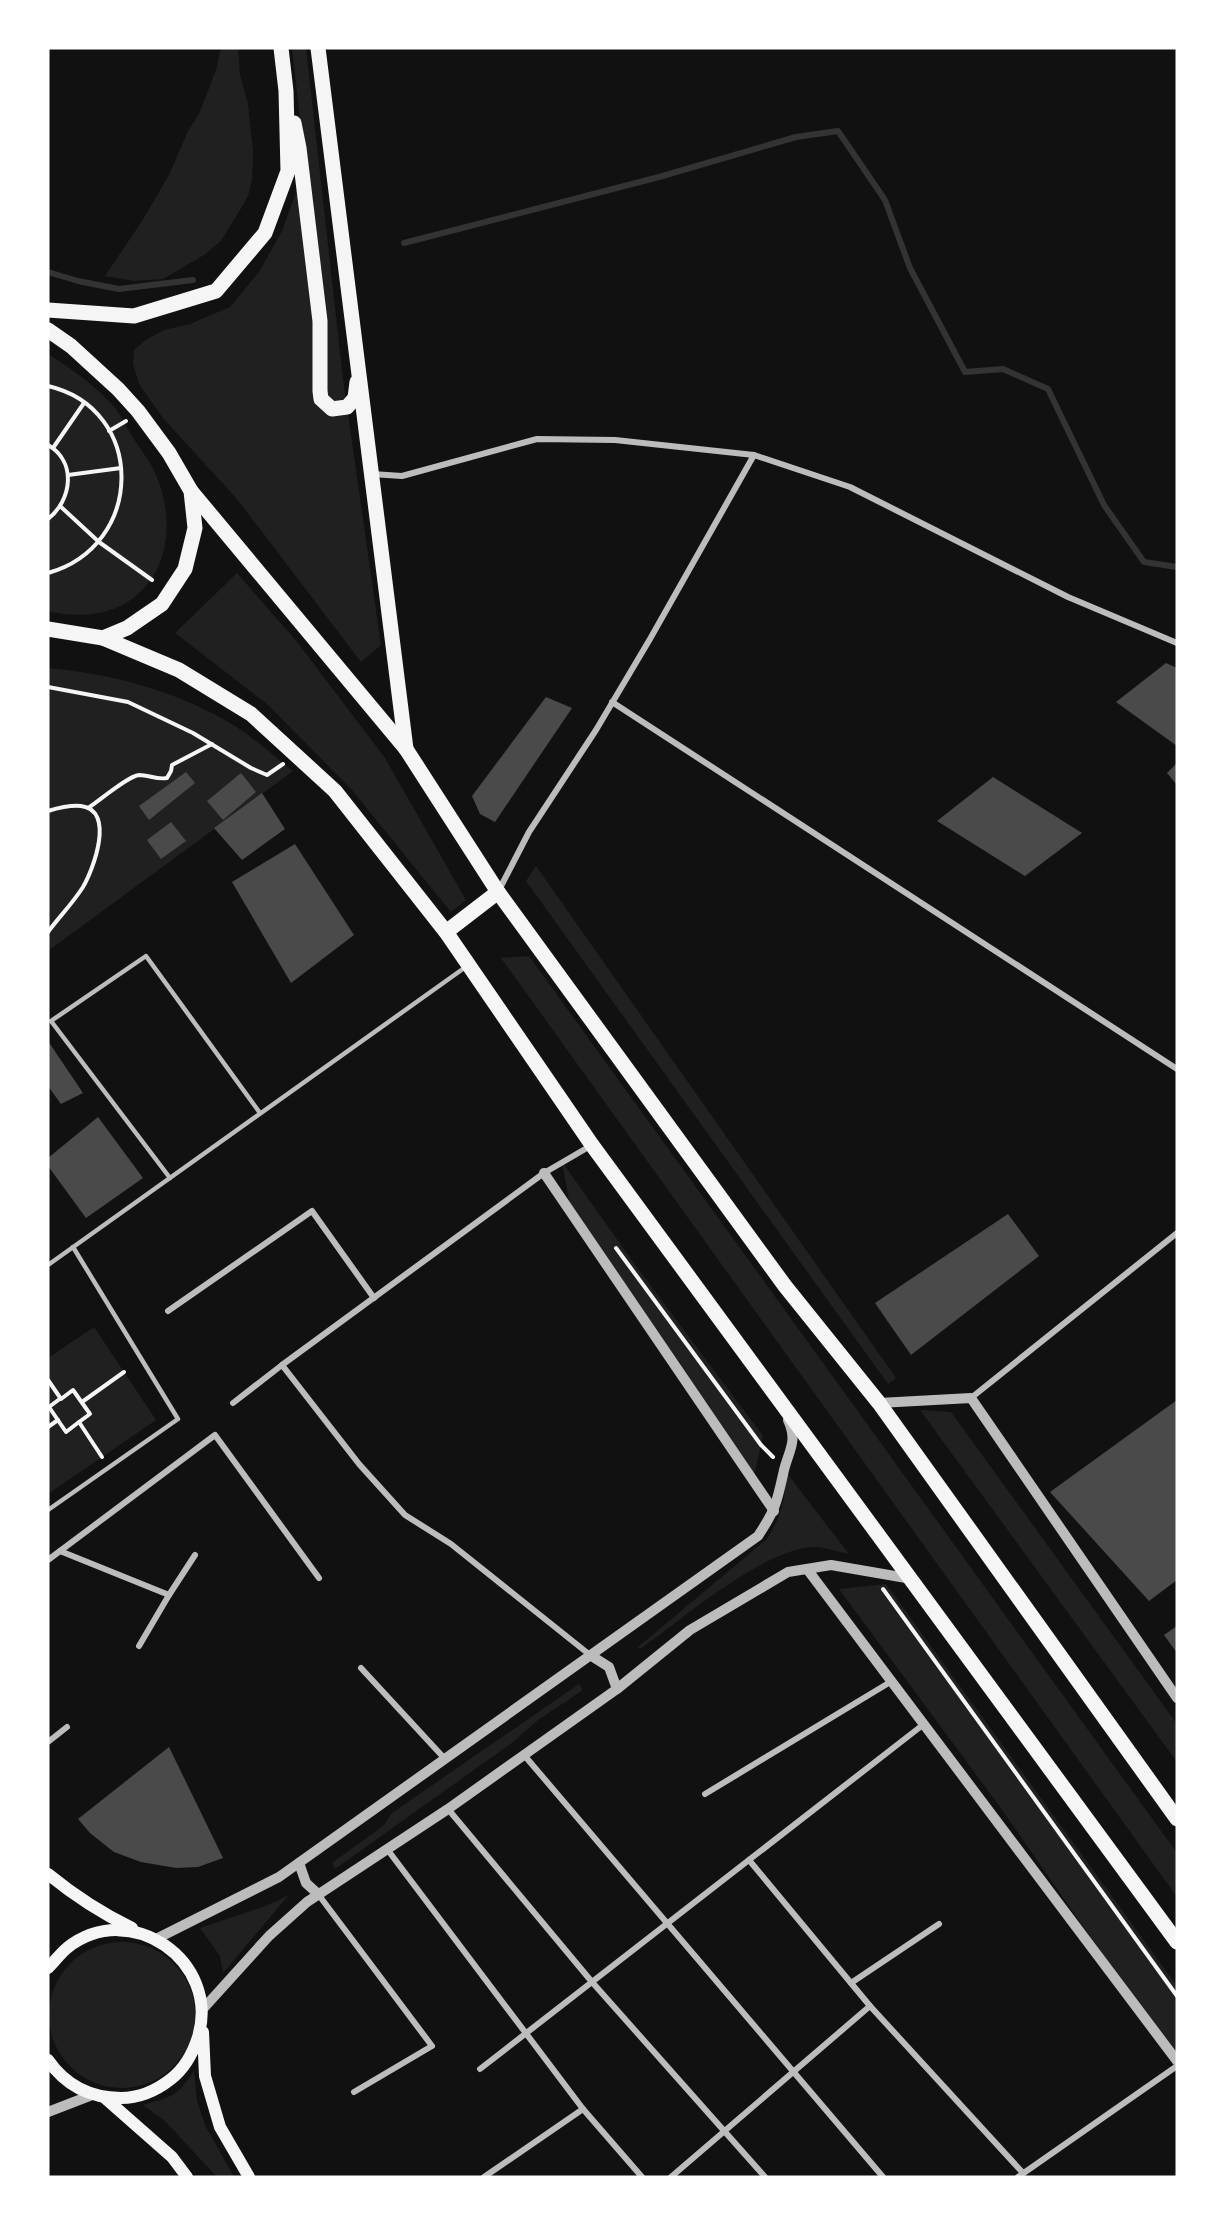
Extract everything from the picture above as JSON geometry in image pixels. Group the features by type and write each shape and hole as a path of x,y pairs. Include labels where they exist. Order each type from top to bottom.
{"main road":[{"path":"48,310 135,316 216,291 265,233 288,171 286,91 281,48"},
{"path":"318,48 406,749"},
{"path":"286,91 299,148 320,321 320,391 321,399 326,405 336,409 350,405 355,398 359,368"},
{"path":"48,330 79,353 138,411 169,453 191,491 406,749 498,892 785,1286 879,1403 1177,1819"},
{"path":"103,638 127,628 162,604 185,569 195,528 191,491"},
{"path":"48,629 103,638 179,670 251,714 335,791 446,932 592,1145 1177,1942"},
{"path":"446,932 498,892"},
{"path":"48,1874 80,1900 104,1915 151,1937 174,1951 189,1968 198,1989 202,2010 205,2076 220,2127 249,2177"},
{"path":"48,1968 67,1948 92,1935 119,1930 151,1937"},
{"path":"98,2096 132,2098 158,2089 179,2073 194,2050 202,2024"},
{"path":"48,2060 56,2071 72,2085 98,2096 172,2157 187,2177"}],"street":[{"path":"372,474 402,476 537,439 615,440 754,455 850,487 1068,597 1177,643"},
{"path":"498,892 529,832 612,702 754,455"},
{"path":"612,702 1177,1070"},
{"path":"233,1403 544,1173 592,1145"},
{"path":"544,1173 774,1511"},
{"path":"168,1311 312,1211 374,1298"},
{"path":"879,1403 970,1398 1177,1233"},
{"path":"282,1365 359,1464 405,1515 451,1544 590,1655 609,1667 617,1689"},
{"path":"151,1937 240,1897 299,1863 758,1536 774,1511 792,1450 793,1431 775,1392"},
{"path":"970,1398 1177,1698"},
{"path":"48,1560 215,1435 320,1578"},
{"path":"60,1551 169,1595"},
{"path":"139,1646 195,1555"},
{"path":"202,2010 269,1936 318,1894 448,1809 617,1689 690,1630 788,1572 831,1565 912,1579"},
{"path":"807,1569 1177,2061"},
{"path":"361,1668 445,1759"},
{"path":"705,1794 892,1681"},
{"path":"480,2069 924,1724"},
{"path":"48,1742 67,1727"},
{"path":"524,1755 883,2177"},
{"path":"448,1809 592,1982 765,2177"},
{"path":"387,1849 584,2109 642,2177"},
{"path":"748,1860 870,2006 1021,2175 1177,2066"},
{"path":"299,1863 306,1883 318,1894 432,2046 354,2092"},
{"path":"851,1983 939,1924"},
{"path":"671,2177 870,2006"},
{"path":"48,2112 98,2096"},
{"path":"484,2177 584,2109"}],"lane":[{"path":"170,1178 51,1021 146,956 260,1113"},
{"path":"48,1265 469,964"},
{"path":"48,1510 178,1419 73,1247"}],"path":[{"path":"48,386 76,397 105,424 115,442 122,482 119,502 112,522 99,542 84,556 64,569 48,573"},
{"path":"53,448 84,403"},
{"path":"48,445 62,458 68,475 66,497 48,519"},
{"path":"68,475 121,468"},
{"path":"60,506 99,542 152,580"},
{"path":"48,687 128,702 165,718 267,775 284,764"},
{"path":"88,808 126,780 137,775 167,778 172,765 212,743"},
{"path":"48,811 81,806 94,813 99,823 99,845 92,869 82,888 48,932"},
{"path":"613,1244 761,1445 785,1469"},
{"path":"82,1402 124,1372"},
{"path":"48,1380 61,1398"},
{"path":"73,1390 90,1414 66,1432 49,1407 61,1398 73,1390"},
{"path":"48,1427 58,1420"},
{"path":"79,1422 102,1457"},
{"path":"871,1571 1177,1996"}],"shaded area":[{"path":"221,48 238,48 240,75 248,104 253,152 252,179 248,196 221,241 204,255 163,279 134,281 105,276 142,221 169,175 188,131 199,114 216,70"},
{"path":"292,48 306,48 343,379 381,645 361,662 237,499 163,418 139,384 133,364 134,350 147,339 164,330 190,324 230,307 259,272 282,231 300,181 301,127"},
{"path":"48,354 75,372 108,400 154,470 162,491 167,525 161,558 155,573 132,599 123,605 102,612 80,615 48,611"},
{"path":"237,573 298,643 385,758 466,900 451,912 351,789 267,704 175,633"},
{"path":"48,668 121,680 191,703 235,726 293,771 48,951"},
{"path":"536,866 896,1378 888,1384 526,881"},
{"path":"529,956 1177,1853 1177,1897 501,958"},
{"path":"562,1162 636,1266 763,1436 752,1484 573,1222"},
{"path":"94,1327 156,1420 48,1494 48,1358"},
{"path":"920,1410 951,1412 1177,1724 1177,1762"},
{"path":"786,1472 849,1554 817,1547 797,1550 774,1558 726,1586 640,1649 638,1647 767,1539 782,1507"},
{"path":"886,1584 1177,1986 1177,2061 1000,1807 839,1589"},
{"path":"579,1684 583,1690 538,1720 513,1742 335,1869 332,1863 383,1826 392,1813"},
{"path":"289,1895 223,1973 220,1956 200,1928 263,1907"},
{"path":"122,1942 150,1948 173,1964 189,1987 195,2015 189,2043 173,2066 150,2082 122,2088 94,2082 71,2066 55,2043 49,2015 55,1987 71,1964 94,1948"},
{"path":"194,2070 197,2101 205,2125 234,2177 217,2177 165,2121 143,2105 173,2095 183,2086"}],"building":[{"path":"1166,663 1177,668 1177,746 1116,702"},
{"path":"546,697 572,708 495,822 480,814 472,796"},
{"path":"1177,763 1177,785 1167,773"},
{"path":"186,772 195,783 149,820 139,806"},
{"path":"241,773 256,792 223,820 207,801"},
{"path":"993,777 1082,833 1025,876 937,821"},
{"path":"262,793 285,829 242,860 214,828"},
{"path":"171,822 186,841 161,859 147,840"},
{"path":"295,844 354,935 291,983 232,882"},
{"path":"48,1041 83,1093 61,1104 48,1086"},
{"path":"98,1117 143,1178 86,1218 48,1166 48,1158"},
{"path":"1008,1214 1039,1256 911,1355 875,1303"},
{"path":"1177,1400 1177,1580 1149,1601 1050,1492"},
{"path":"1177,1626 1177,1653 1164,1635"},
{"path":"169,1747 223,1858 198,1867 176,1868 141,1862 114,1852 90,1833 78,1819"}],"waterway":[{"path":"404,243 659,177 796,137 838,131 885,200 910,268 965,372 1003,369 1048,389 1104,505 1144,562 1177,567"},
{"path":"48,272 119,289 193,280"}]}
